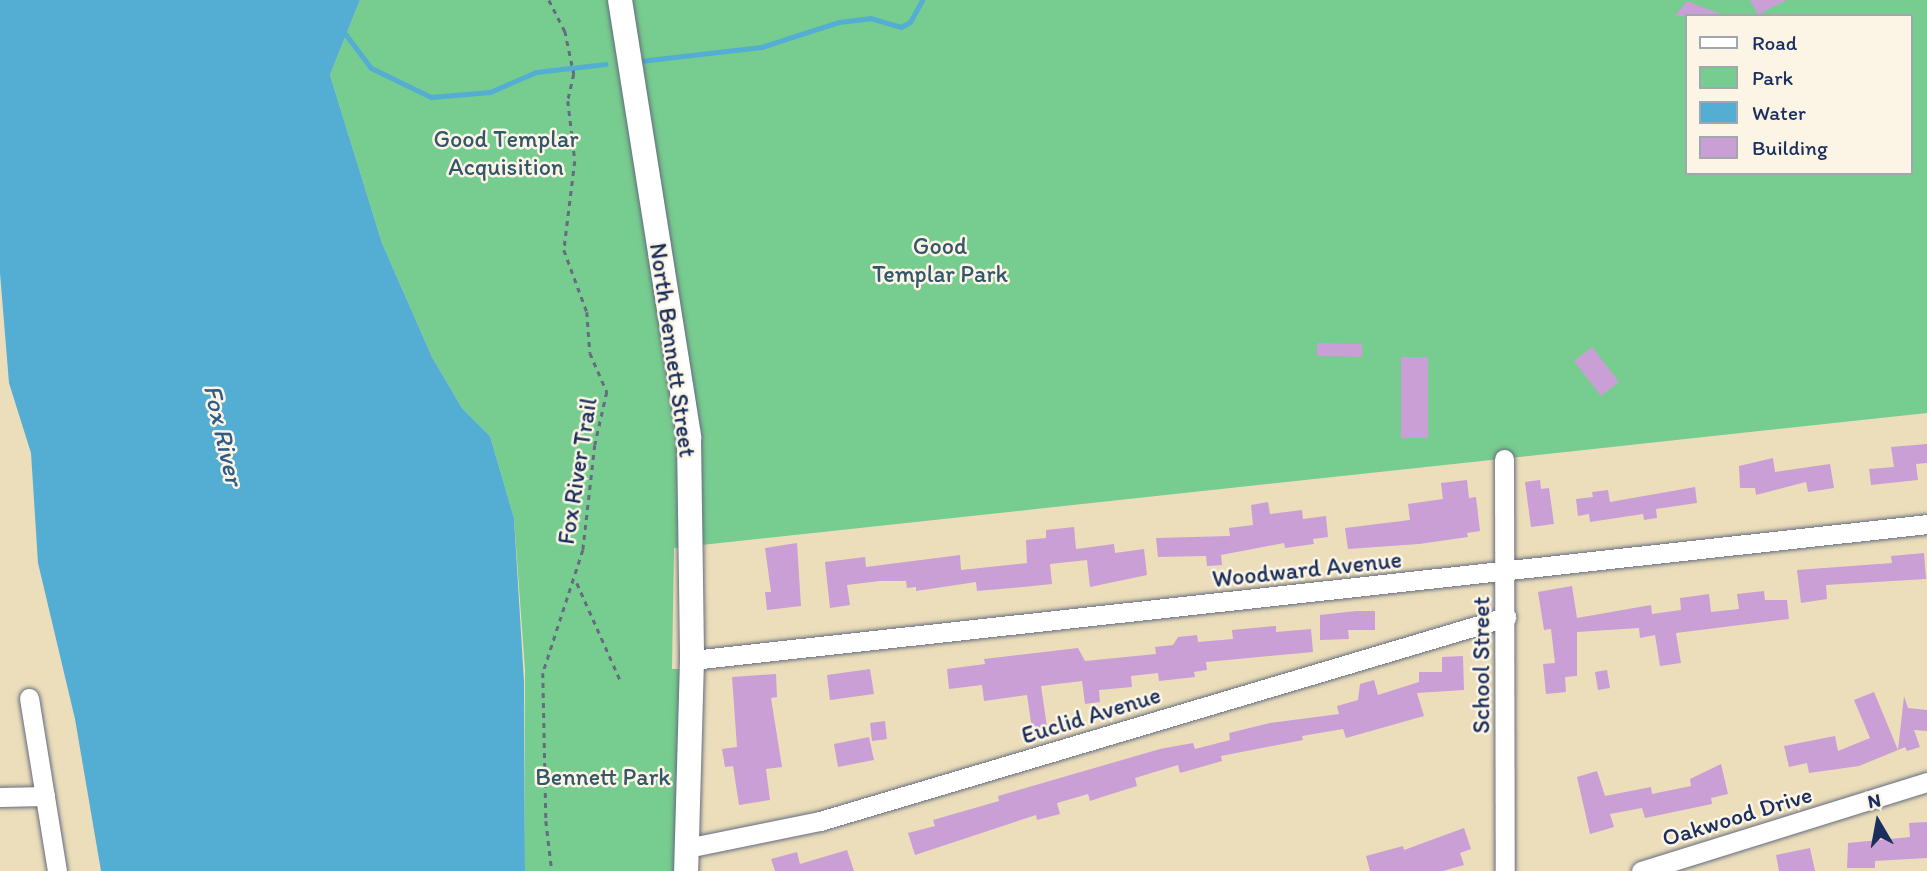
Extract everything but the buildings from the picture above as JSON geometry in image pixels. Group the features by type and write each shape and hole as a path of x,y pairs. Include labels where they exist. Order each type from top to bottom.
{"main road":[{"name":"North Bennett Street","path":"620,0 689,438 692,660 687,859"}],"street":[{"name":"School Street","path":"1504,459 1505,871"},
{"name":"Woodward Avenue","path":"692,660 1504,573 1927,524"},
{"name":"Euclid Avenue","path":"687,859 1506,618"},
{"path":"29,698 57,871"},
{"name":"Oakwood Drive","path":"1642,871 1927,782"},
{"path":"0,797 45,796"}],"path":[{"name":"Fox River Trail","path":"550,0 572,57 573,74 568,101 575,160 564,250 587,312 590,353 607,392 595,445 576,581 543,673 546,821 552,871"},
{"path":"576,581 621,682"}],"green space":[{"name":"Good Templar Park","path":"360,0 1927,0 1927,413 674,548 672,669 684,669 680,871 525,871 525,670 514,518 490,436 462,408 432,357 382,243 330,75"}],"water":[{"name":"Fox River","path":"0,0 360,0 330,75 382,243 432,357 462,408 490,436 514,518 524,682 525,871 101,871 75,719 38,563 31,453 9,383 0,273"}],"waterway":[{"path":"640,61 761,47 839,22 870,18 901,27 910,22 922,0"},
{"path":"341,35 346,35 371,68 431,97 490,92 536,72 606,64"}],"park label":[{"name":"Good Templar Acquisition","path":"506,153"},
{"name":"Bennett Park","path":"603,777"}]}
